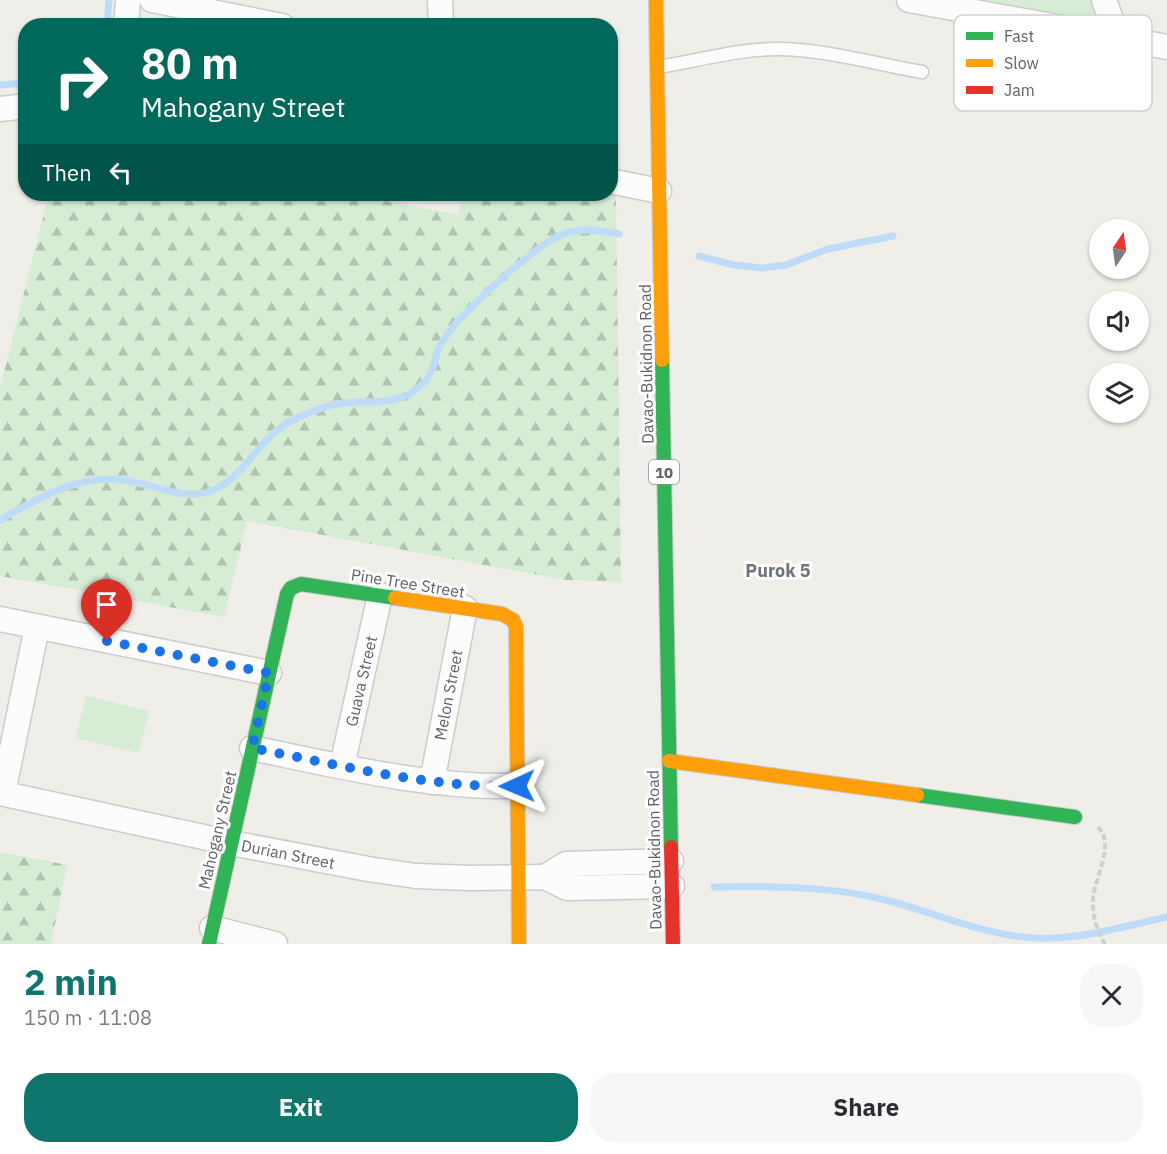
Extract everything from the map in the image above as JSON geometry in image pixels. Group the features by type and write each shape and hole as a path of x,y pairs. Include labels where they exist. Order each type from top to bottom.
{"main road":[{"name":"Davao-Bukidnon Road","path":"656,0 673,944"},
{"name":"Pine Tree Street","path":"296,585 307,584 465,608 502,614 513,620 516,627 517,786"},
{"name":"Mahogany Street","path":"210,936 287,594 296,585"},
{"path":"669,761 1075,817"},
{"path":"517,786 519,944"}],"street":[{"path":"127,18 129,0"},
{"path":"152,0 242,18"},
{"path":"441,0 441,18"},
{"path":"909,0 992,15"},
{"path":"1104,0 1110,15"},
{"path":"1152,44 1167,47"},
{"path":"0,110 18,107"},
{"path":"618,183 659,191"},
{"name":"Guava Street","path":"342,766 380,595"},
{"name":"Melon Street","path":"432,782 465,608"},
{"path":"0,619 269,673"},
{"path":"1,793 37,627"},
{"path":"252,748 432,782 517,786"},
{"name":"Durian Street","path":"1,793 231,843 416,876 545,877 567,888 672,886"},
{"name":"Durian Street","path":"545,877 566,864 671,861"},
{"path":"210,936 275,944"}],"lane":[{"path":"657,67 780,49 813,52 922,72"}],"path":[{"path":"1075,817 1091,822 1101,830 1104,857 1093,900 1097,931 1105,944"}],"green space":[{"path":"978,0 1095,0 1100,15 1060,15"},
{"path":"47,201 386,201 459,215 460,201 616,201 621,582 566,580 247,521 224,617 0,576 0,388"},
{"path":"86,696 149,711 139,753 76,738"},
{"path":"0,852 67,865 51,944 0,944"}],"waterway":[{"path":"108,18 109,0"},
{"path":"0,85 18,84"},
{"path":"0,520 58,490 90,481 123,480 187,494 208,492 220,487 240,470 275,432 296,418 332,405 389,401 410,394 431,373 440,346 457,322 522,261 555,238 579,230 619,234"},
{"path":"699,256 734,265 762,268 786,265 828,249 893,236"},
{"path":"714,887 822,889 865,895 988,931 1023,937 1077,936 1167,917"}],"traffic: fast":[{"path":"662,360 671,847"},
{"path":"209,944 287,594 291,588 301,584 395,598"},
{"path":"917,795 1075,817"}],"traffic: slow":[{"path":"656,0 662,360"},
{"path":"395,598 502,614 513,620 516,627 519,944"},
{"path":"669,761 917,795"}],"traffic: jam":[{"path":"671,847 673,944"}],"district":[{"name":"Purok 5","path":"778,570"}],"route":[{"path":"107,641 269,673 252,748 432,782 517,786"}]}
